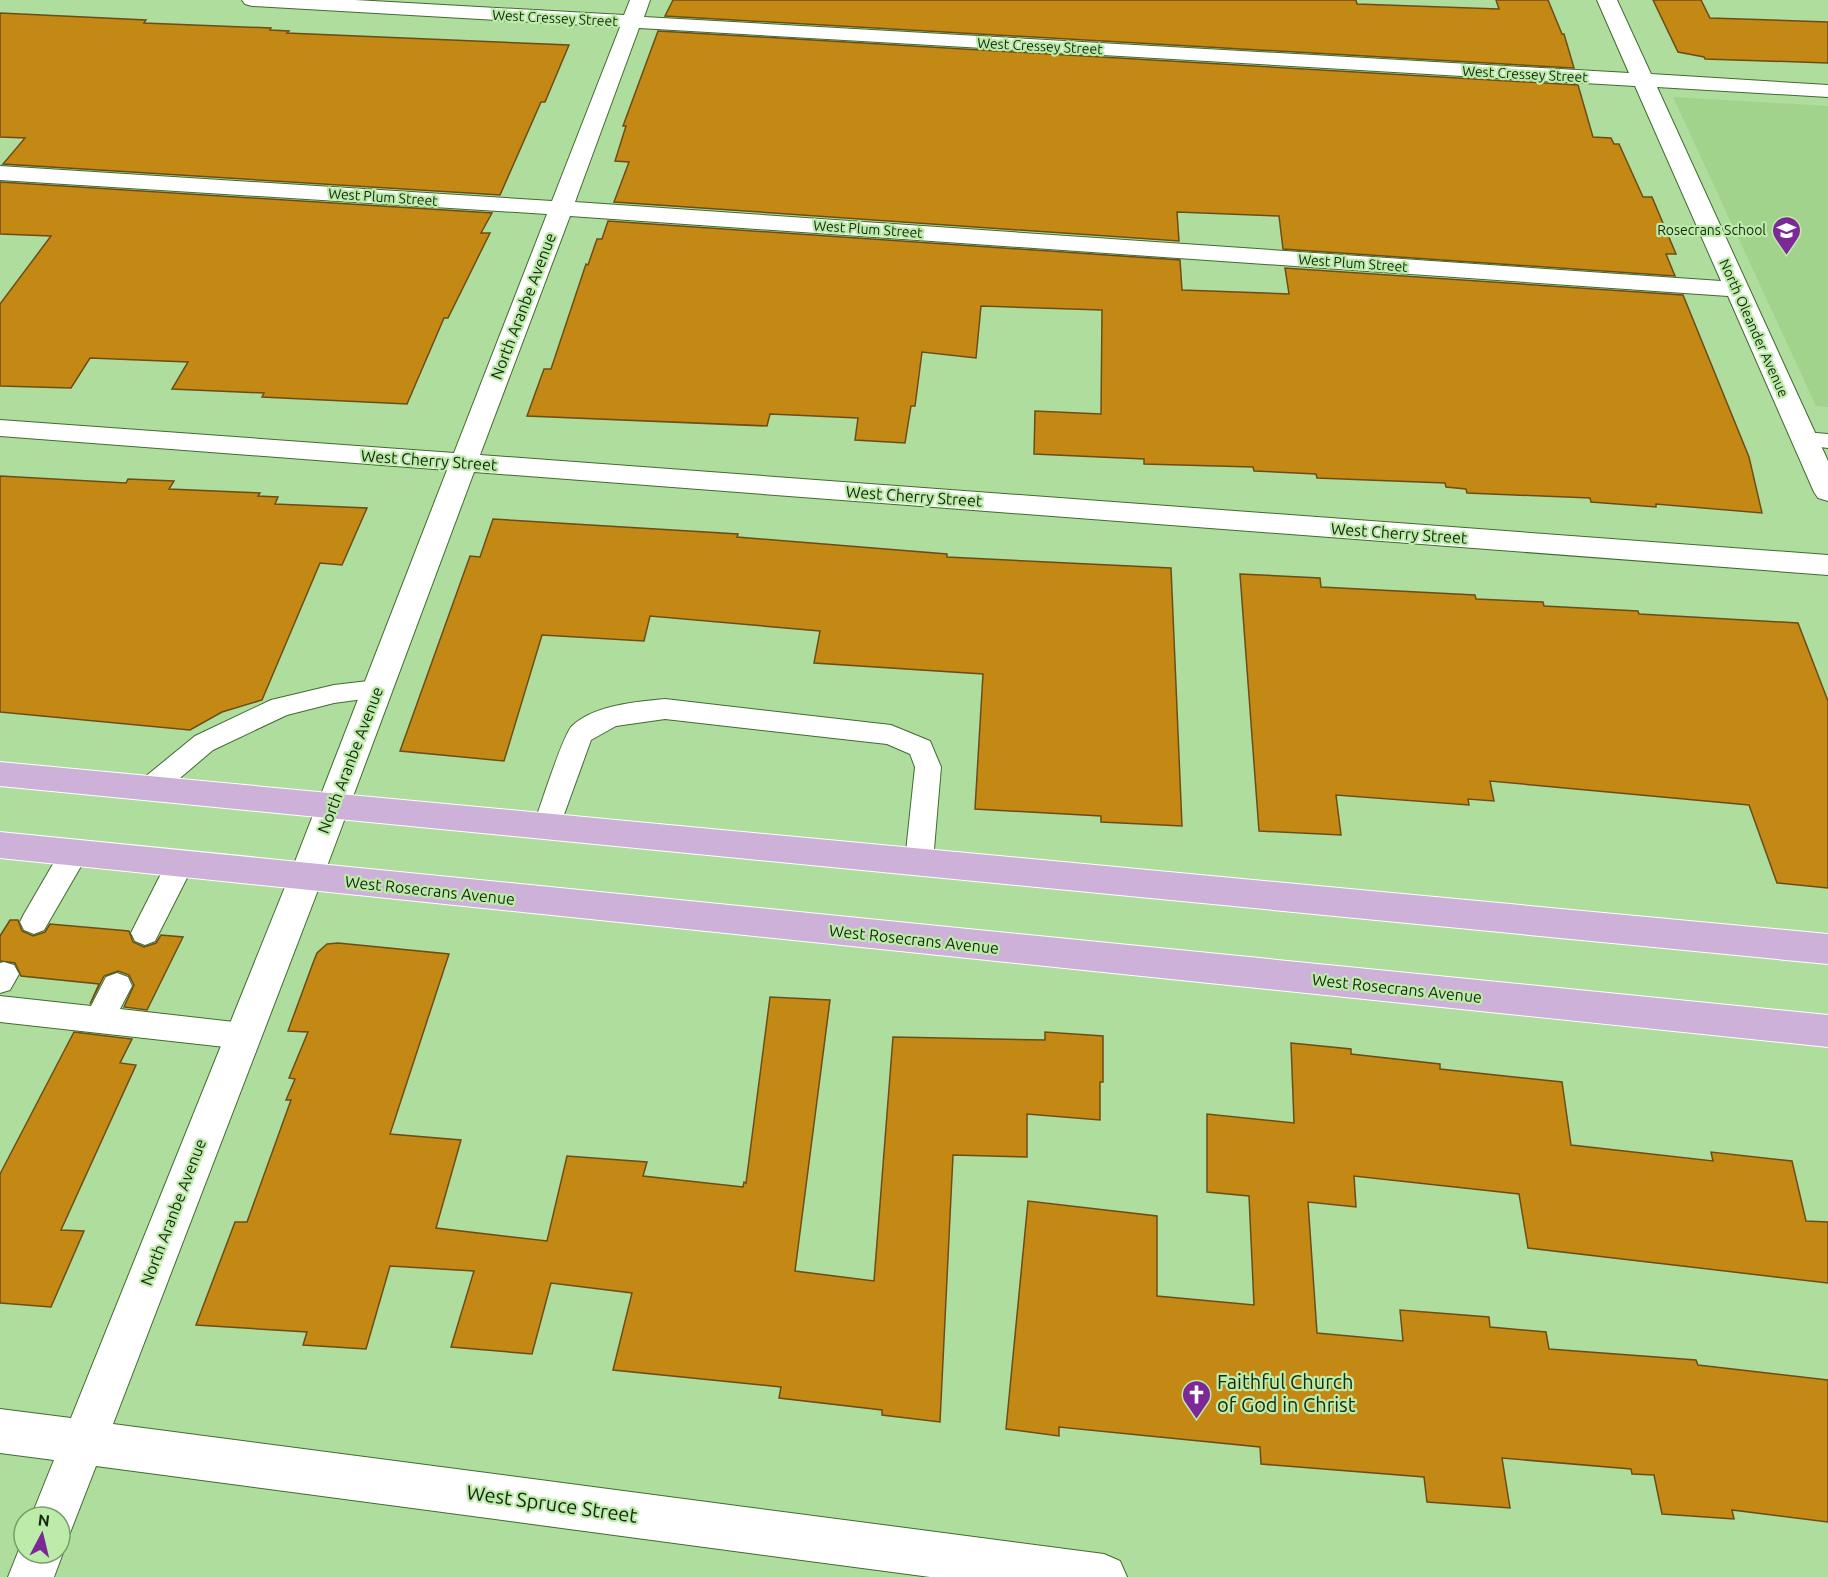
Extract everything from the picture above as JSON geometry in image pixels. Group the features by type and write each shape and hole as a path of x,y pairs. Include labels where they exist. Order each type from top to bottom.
{"main road":[{"path":"0,774 1828,949"},
{"name":"West Rosecrans Avenue","path":"0,845 1828,1031"}],"street":[{"name":"West Cressey Street","path":"252,0 636,11 1644,81 1828,91"},
{"name":"North Oleander Avenue","path":"1607,0 1828,492"},
{"name":"North Aranbe Avenue","path":"59,1505 306,877 636,11"},
{"name":"West Plum Street","path":"0,173 561,208 1735,289"},
{"name":"West Cherry Street","path":"0,428 1828,565"},
{"name":"West Spruce Street","path":"0,1431 1104,1577"}],"lane":[{"path":"1804,439 1828,441"},
{"path":"150,788 204,743 280,707 334,694 377,689"},
{"path":"547,826 580,734 592,724 631,713 665,709 891,735 921,748 928,767 919,861"},
{"path":"34,922 74,853"},
{"path":"145,933 180,864"},
{"path":"99,1021 117,986"},
{"path":"0,1009 243,1036"}],"shaded area":[{"name":"Rosecrans School","path":"1673,97 1828,106 1828,407 1816,406"}],"building":[{"path":"673,0 1356,0 1357,4 1499,9 1496,0 1548,0 1562,34 1564,34 1574,68 665,16"},
{"path":"1653,0 1701,0 1710,18 1828,22 1828,63 1705,59 1678,52"},
{"path":"0,13 146,20 144,23 271,28 270,30 289,31 287,33 569,45 545,102 541,102 500,195 3,164 25,138 0,137"},
{"path":"658,31 1578,85 1593,137 1611,138 1614,144 1619,144 1643,197 1652,197 1676,254 1666,254 1675,276 1283,249 1279,216 1177,212 1179,241 614,202 629,162 615,161 626,126 623,126"},
{"path":"0,182 492,213 481,233 490,233 448,318 444,318 407,404 262,397 264,393 172,389 188,362 90,358 71,388 0,386 0,304 51,236 0,234"},
{"path":"608,221 1180,260 1182,290 1289,294 1285,268 1683,295 1749,457 1762,513 1656,504 1656,507 1591,502 1590,498 1467,493 1466,489 1446,487 1445,483 1317,478 1316,474 1254,471 1253,467 1144,464 1144,459 1034,454 1035,411 1101,414 1102,310 981,306 976,358 922,352 915,406 911,406 905,443 855,440 858,418 770,414 767,426 527,416 544,369 551,369 586,264 588,265 597,239 602,239"},
{"path":"0,476 126,483 128,479 174,481 169,489 260,493 258,496 278,497 275,504 367,508 342,565 320,563 262,700 222,712 190,730 0,712"},
{"path":"493,519 738,534 737,537 947,554 947,557 1171,568 1182,826 1101,822 1101,816 975,809 983,674 814,663 820,631 650,616 644,641 542,635 504,761 400,751 470,556 480,557"},
{"path":"1240,574 1320,578 1321,587 1475,595 1476,599 1543,602 1544,606 1798,623 1828,701 1828,888 1777,883 1749,805 1490,781 1494,801 1468,799 1469,805 1336,795 1341,835 1259,831"},
{"path":"10,920 18,920 22,931 33,936 45,932 50,924 129,931 133,942 144,947 156,943 161,935 183,937 147,1010 124,1007 134,985 129,975 118,971 104,976 90,1004 99,984 21,976 15,963 0,961 0,936"},
{"path":"338,943 449,954 390,1134 461,1140 436,1228 547,1241 567,1156 647,1162 643,1176 743,1187 744,1182 746,1183 770,997 830,1000 795,1271 874,1281 893,1037 1045,1040 1045,1032 1103,1036 1100,1120 1027,1114 1027,1157 953,1155 940,1422 882,1415 882,1410 779,1398 781,1387 613,1370 632,1293 551,1283 532,1354 451,1347 474,1271 390,1266 366,1349 303,1345 307,1332 196,1325 235,1222 247,1222 291,1100 286,1100 295,1079 289,1078 308,1032 288,1031 313,963 317,953 327,944"},
{"path":"74,1032 132,1039 120,1063 136,1065 61,1230 84,1231 51,1307 0,1303 0,1174"},
{"path":"1291,1043 1351,1049 1351,1054 1440,1064 1440,1069 1562,1082 1571,1145 1713,1161 1711,1152 1792,1161 1806,1221 1828,1222 1828,1283 1528,1248 1519,1194 1354,1176 1356,1207 1308,1202 1317,1333 1403,1341 1400,1310 1489,1317 1490,1327 1546,1332 1549,1349 1696,1360 1698,1365 1828,1380 1828,1522 1732,1510 1734,1519 1662,1514 1654,1475 1632,1474 1631,1469 1502,1458 1510,1508 1427,1502 1424,1477 1261,1464 1260,1447 1059,1427 1059,1436 1006,1429 1028,1201 1157,1216 1157,1296 1254,1305 1249,1196 1207,1192 1207,1114 1294,1123"}],"place":[{"name":"Rosecrans School","path":"1787,256"},
{"name":"Faithful Church of God in Christ","path":"1196,1420"}]}
